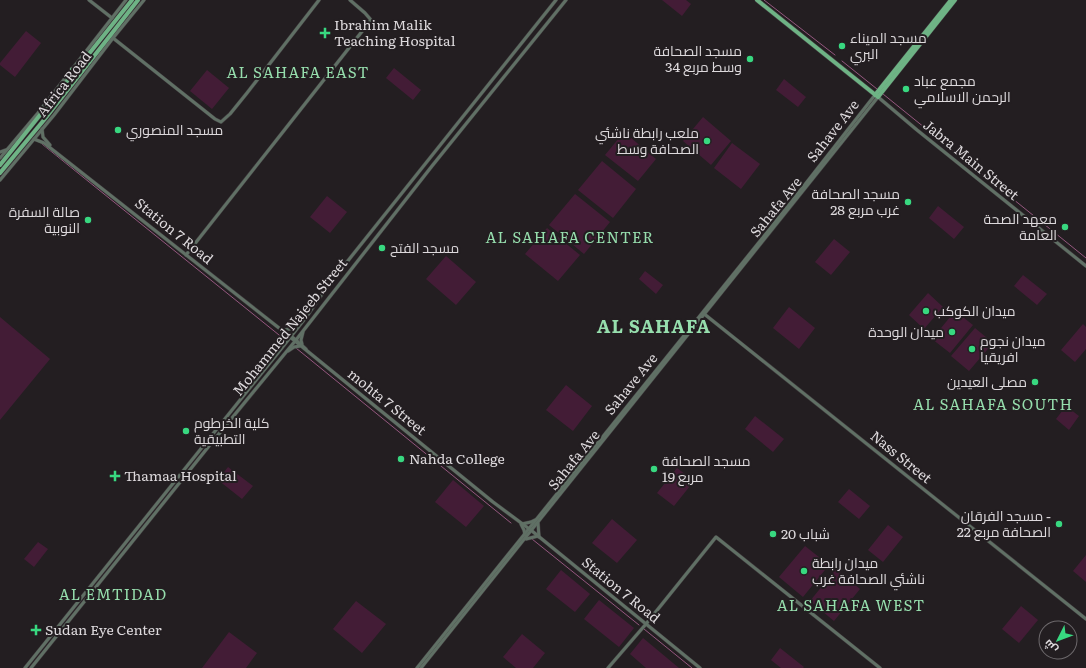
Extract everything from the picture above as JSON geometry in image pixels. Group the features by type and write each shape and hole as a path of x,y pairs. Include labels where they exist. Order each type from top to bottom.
{"highway":[{"name":"Africa Road","path":"0,173 69,88 132,0"},
{"name":"Africa Road","path":"129,4 138,0"},
{"path":"757,0 877,96"},
{"path":"877,96 950,0"},
{"path":"877,96 955,0"},
{"name":"Africa Road","path":"0,165 124,13"},
{"path":"72,69 80,66"},
{"path":"69,88 69,94"}],"main road":[{"path":"89,0 112,18"},
{"name":"Africa Road","path":"0,180 144,0"},
{"path":"113,38 210,116 221,122 241,101 319,0"},
{"path":"186,255 371,20 350,0"},
{"name":"Mohammed Najeeb Street","path":"26,668 281,350 328,287 556,0"},
{"name":"Mohammed Najeeb Street","path":"31,668 285,353 432,166 566,0"},
{"name":"Africa Road","path":"0,158 112,18 129,4"},
{"name":"Jabra Main Street","path":"877,96 1086,266"},
{"name":"Sahave Ave","path":"417,668 530,530 542,513 877,96"},
{"path":"42,129 43,138 55,151"},
{"path":"34,139 43,142 55,151"},
{"path":"0,152 8,149"},
{"name":"Station 7 Road","path":"55,151 307,351"},
{"name":"Sahafa Ave","path":"422,668 525,540 530,530 538,523 703,313"},
{"name":"Nass Street","path":"703,313 1086,619"},
{"path":"281,350 284,340 281,330 293,329 301,324"},
{"path":"285,353 292,348 302,346 301,340 303,330"},
{"name":"mohta 7 Street","path":"307,351 366,400 530,530"},
{"path":"522,524 533,521 542,513"},
{"path":"518,521 524,530 525,535"},
{"path":"525,540 539,536 538,523"},
{"name":"Station 7 Road","path":"530,530 700,668"},
{"path":"608,668 646,624 716,536 880,668"}],"shaded area":[{"path":"662,0 686,0 691,4 682,16"},
{"path":"26,31 41,43 15,77 0,65 0,63"},
{"path":"394,68 421,90 413,100 386,78"},
{"path":"207,70 229,88 212,109 190,91"},
{"path":"784,79 806,97 798,107 776,90"},
{"name":"ملعب رابطة ناشئي الصحافة وسط","path":"703,117 731,141 711,165 683,141"},
{"path":"624,132 656,159 638,181 605,155"},
{"path":"732,143 760,164 741,189 714,168"},
{"path":"602,161 636,189 613,218 578,190"},
{"path":"575,194 610,222 584,254 549,225"},
{"path":"327,196 347,212 330,233 310,217"},
{"path":"938,206 964,227 954,239 929,218"},
{"path":"547,228 580,255 558,281 525,254"},
{"path":"834,239 850,252 831,275 815,262"},
{"path":"446,256 476,282 456,305 426,279"},
{"path":"645,271 663,285 656,294 639,279"},
{"path":"1023,275 1047,294 1037,305 1014,286"},
{"name":"ميدان الكوكب","path":"928,293 943,307 924,329 909,315"},
{"path":"789,307 815,328 799,349 773,328"},
{"name":"ميدان الوحدة","path":"955,311 973,325 950,353 932,339"},
{"path":"0,317 50,359 0,420"},
{"path":"1083,324 1086,327 1086,349 1075,362 1061,350"},
{"name":"ميدان نجوم افريقيا","path":"975,328 993,343 969,371 951,356"},
{"path":"566,385 592,406 573,431 546,410"},
{"path":"1066,406 1079,416 1069,430 1056,419"},
{"path":"755,416 784,439 773,452 745,429"},
{"path":"228,467 253,486 242,499 218,480"},
{"path":"677,468 694,481 674,506 657,493"},
{"path":"453,480 484,506 466,527 435,502"},
{"path":"849,489 870,506 859,519 838,502"},
{"path":"612,519 637,540 617,563 592,543"},
{"path":"888,525 903,537 883,562 868,550"},
{"path":"38,542 48,549 34,567 24,559"},
{"name":"ميدان رابطة ناشئي الصحافة غرب","path":"805,546 829,565 803,597 779,577"},
{"path":"1086,555 1086,582 1073,571"},
{"path":"836,569 860,589 834,621 810,601"},
{"path":"561,570 590,594 575,612 546,589"},
{"path":"599,600 634,628 619,647 584,619"},
{"path":"356,601 386,624 362,653 333,629"},
{"path":"1021,606 1038,620 1019,643 1002,629"},
{"path":"229,632 257,653 246,668 202,668"},
{"path":"522,634 545,653 533,668 516,668 503,657"},
{"path":"643,638 679,668 646,668 630,654"},
{"path":"780,648 804,667 781,668 771,660"}],"waterway":[{"path":"764,0 835,55"},
{"path":"842,61 877,89"},
{"path":"883,94 1086,258"},
{"path":"42,144 284,339"},
{"path":"296,348 511,523"},
{"path":"532,539 639,625"},
{"path":"644,629 692,668"}],"place":[{"name":"Ibrahim Malik Teaching Hospital","path":"325,33"},
{"name":"مسجد الميناء البري","path":"842,46"},
{"name":"مسجد الصحافة وسط مربع 34","path":"750,59"},
{"name":"مجمع عباد الرحمن الاسلامي","path":"906,89"},
{"name":"مسجد المنصوري","path":"118,130"},
{"name":"ملعب رابطة ناشئي الصحافة وسط","path":"707,141"},
{"name":"مسجد الصحافة غرب مربع 28","path":"908,202"},
{"name":"صالة السفرة النوبية","path":"88,220"},
{"name":"معهد الصحة العامة","path":"1065,227"},
{"name":"مسجد الفتح","path":"382,248"},
{"name":"ميدان الكوكب","path":"926,311"},
{"name":"ميدان الوحدة","path":"952,332"},
{"name":"ميدان نجوم افريقيا","path":"972,349"},
{"name":"مصلى العيدين","path":"1035,382"},
{"name":"كلية الخرطوم التطبيقية","path":"186,431"},
{"name":"Nahda College","path":"401,459"},
{"name":"مسجد الصحافة مربع 19","path":"654,469"},
{"name":"Thamaa Hospital","path":"115,476"},
{"name":"مسجد الفرقان - الصحافة مربع 22","path":"1059,524"},
{"name":"شباب 20","path":"773,534"},
{"name":"ميدان رابطة ناشئي الصحافة غرب","path":"804,571"},
{"name":"Sudan Eye Center","path":"36,630"}],"district":[{"name":"AL SAHAFA EAST","path":"298,73"},
{"name":"AL SAHAFA CENTER","path":"570,238"},
{"name":"AL SAHAFA","path":"654,327"},
{"name":"AL SAHAFA SOUTH","path":"993,405"},
{"name":"AL EMTIDAD","path":"113,595"},
{"name":"AL SAHAFA WEST","path":"851,606"}]}
